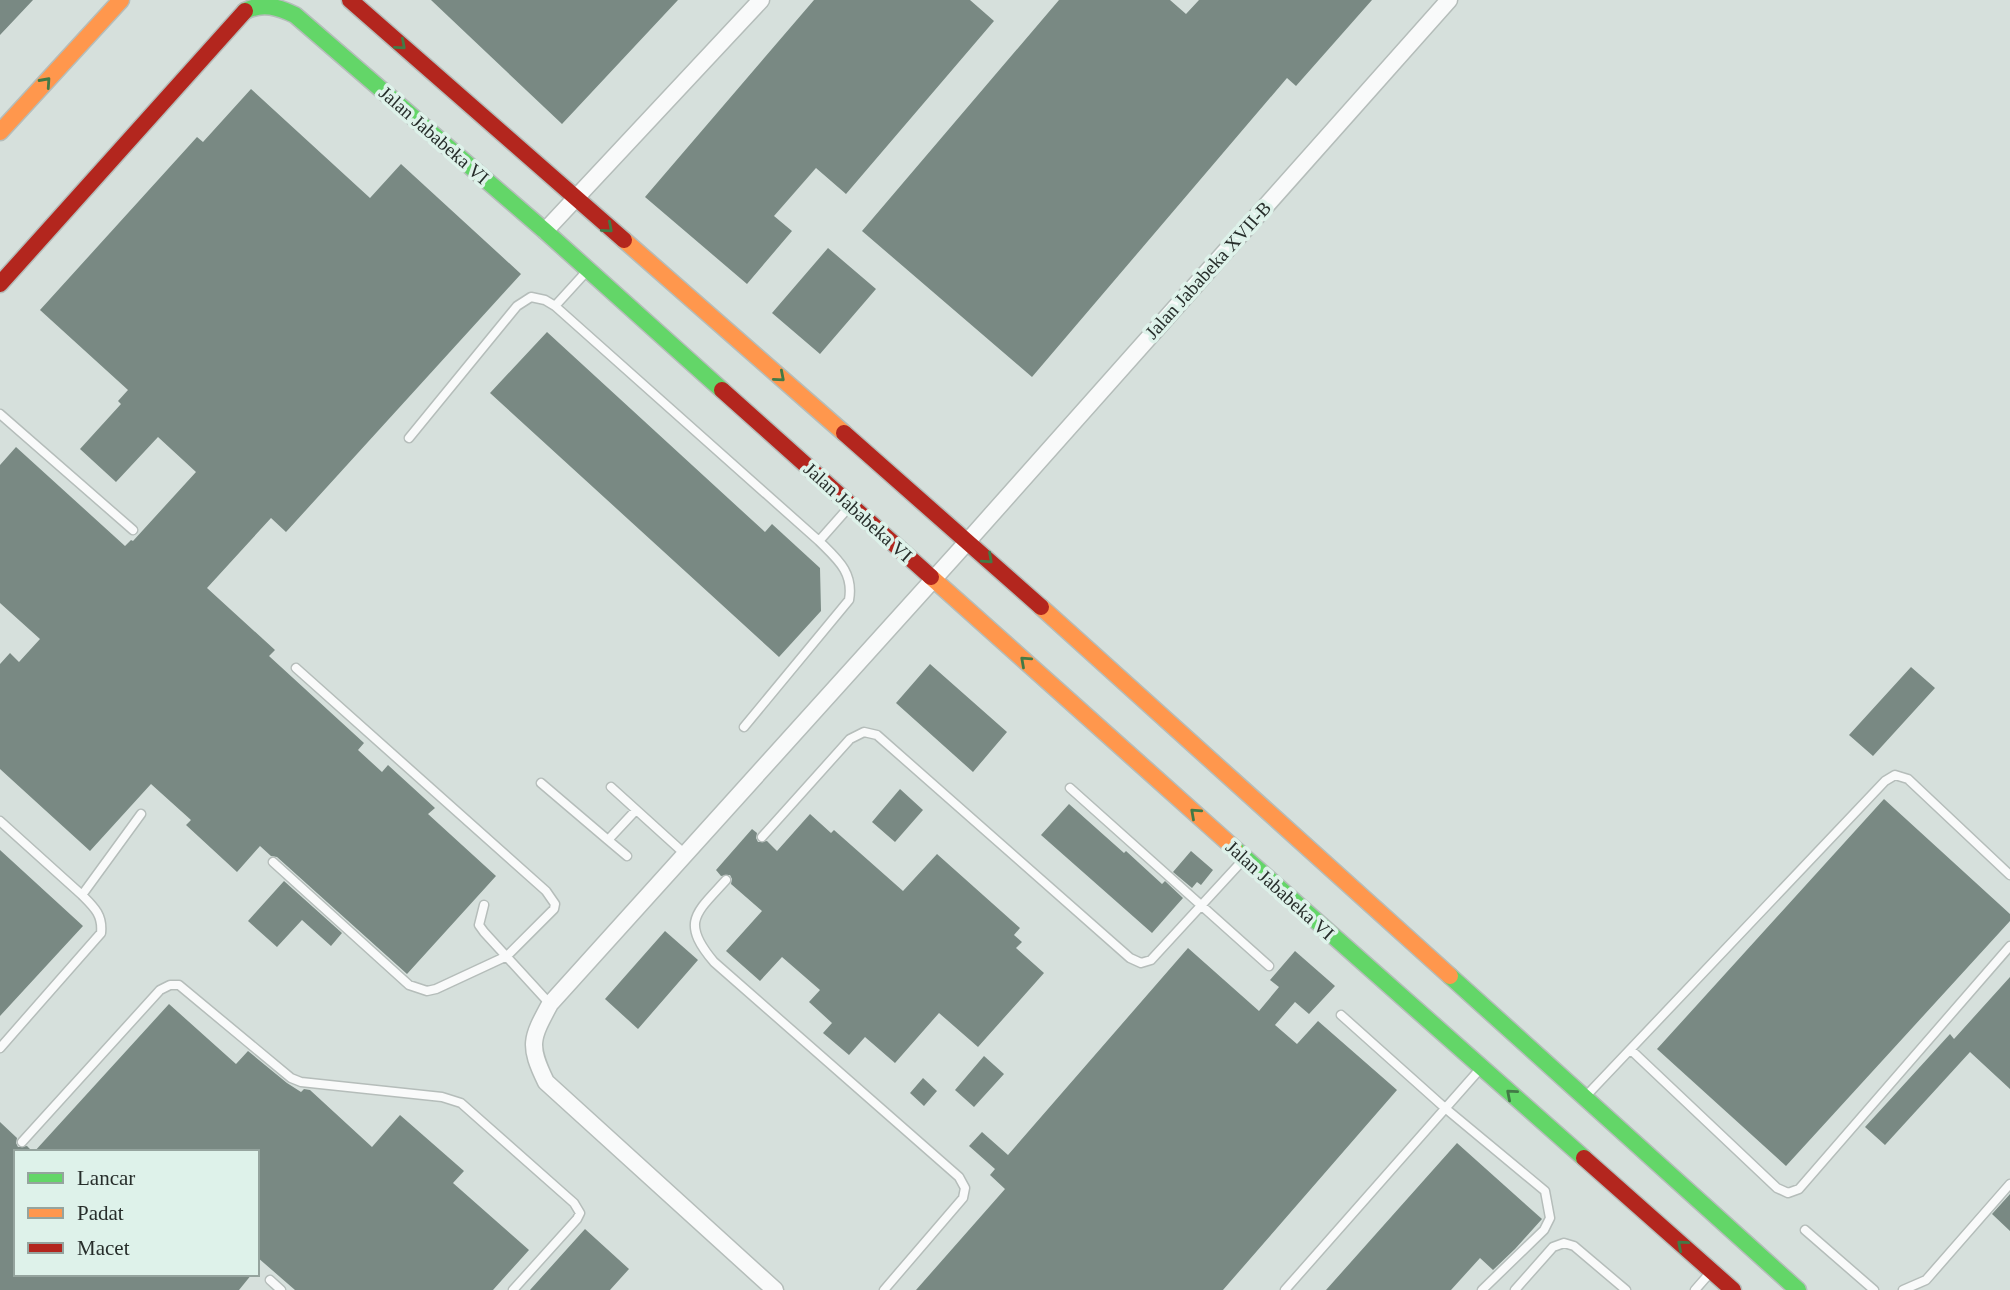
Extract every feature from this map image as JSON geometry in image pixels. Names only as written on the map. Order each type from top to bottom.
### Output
[{"type":"street","points":[[0,132],[121,0]]},
{"type":"street","points":[[350,0],[968,541],[1798,1290]]},
{"type":"street","points":[[545,231],[761,0]]},
{"type":"street","name":"Jalan Jababeka XVII-B","points":[[775,1290],[546,1082],[535,1061],[532,1045],[536,1030],[550,1004],[968,541],[1449,0]]},
{"type":"street","name":"Jalan Jababeka VI","points":[[0,284],[252,3],[274,5],[295,15],[545,231],[1245,858],[1733,1290]]},
{"type":"lane","points":[[555,306],[587,271]]},
{"type":"lane","points":[[409,438],[517,306],[531,298],[545,300],[555,306],[819,541],[842,564],[849,578],[849,600],[744,727]]},
{"type":"lane","points":[[0,414],[133,530]]},
{"type":"lane","points":[[819,541],[851,505]]},
{"type":"lane","points":[[273,862],[410,985],[427,991],[445,986],[507,956],[554,909],[554,899],[296,668]]},
{"type":"lane","points":[[762,837],[850,739],[864,732],[877,735],[1130,958],[1141,963],[1151,960],[1245,858]]},
{"type":"lane","points":[[1584,1098],[1885,781],[1895,775],[1908,779],[2010,874]]},
{"type":"lane","points":[[541,783],[627,856]]},
{"type":"lane","points":[[611,787],[685,854]]},
{"type":"lane","points":[[1070,788],[1269,966]]},
{"type":"lane","points":[[608,840],[636,810]]},
{"type":"lane","points":[[82,895],[141,814]]},
{"type":"lane","points":[[0,821],[82,895],[99,912],[102,923],[101,933],[0,1048]]},
{"type":"lane","points":[[726,880],[697,912],[694,926],[703,949],[714,962],[959,1177],[965,1188],[963,1198],[884,1290]]},
{"type":"lane","points":[[484,905],[479,925],[550,1004]]},
{"type":"lane","points":[[1631,1050],[1777,1188],[1788,1193],[1799,1189],[2010,946]]},
{"type":"lane","points":[[22,1142],[160,990],[170,985],[178,985],[291,1078],[301,1082],[442,1097],[461,1104],[574,1203],[580,1213],[577,1219],[513,1290]]},
{"type":"lane","points":[[1341,1015],[1445,1108],[1545,1191],[1550,1218],[1544,1230],[1482,1290]]},
{"type":"lane","points":[[1285,1290],[1481,1068]]},
{"type":"lane","points":[[1903,1290],[1926,1280],[2010,1184]]},
{"type":"lane","points":[[1805,1230],[1874,1290]]},
{"type":"lane","points":[[1515,1290],[1553,1247],[1564,1243],[1574,1246],[1626,1290]]},
{"type":"lane","points":[[1695,1290],[1712,1271]]},
{"type":"lane","points":[[270,1280],[281,1290]]},
{"type":"lane","points":[[1924,1290],[1926,1280]]},
{"type":"building","points":[[0,0],[33,0],[0,35]]},
{"type":"building","points":[[431,0],[678,0],[562,124]]},
{"type":"building","points":[[814,0],[970,0],[994,21],[846,194],[816,168],[774,216],[792,231],[747,284],[645,197]]},
{"type":"building","points":[[1059,0],[1170,0],[1186,14],[1199,0],[1372,0],[1296,86],[1287,78],[1032,377],[862,231]]},
{"type":"building","points":[[251,89],[370,198],[401,164],[521,274],[286,532],[271,518],[207,588],[275,650],[269,656],[364,743],[358,750],[382,772],[388,765],[435,808],[428,814],[496,876],[407,974],[277,857],[271,856],[260,846],[237,872],[186,825],[191,820],[151,784],[90,851],[0,769],[0,664],[10,653],[19,662],[40,639],[0,603],[0,465],[16,447],[125,546],[133,541],[196,472],[158,437],[116,482],[80,449],[121,404],[118,401],[128,390],[40,310],[197,137],[203,142]]},
{"type":"building","points":[[828,248],[876,289],[820,354],[772,313]]},
{"type":"building","points":[[547,332],[765,532],[772,524],[820,568],[821,611],[779,657],[490,393]]},
{"type":"building","points":[[930,664],[1007,732],[973,772],[896,703]]},
{"type":"building","points":[[1911,667],[1935,688],[1873,756],[1849,735]]},
{"type":"building","points":[[900,789],[923,810],[895,842],[872,822]]},
{"type":"building","points":[[1884,799],[2010,914],[2010,921],[1786,1166],[1657,1049]]},
{"type":"building","points":[[1069,804],[1124,853],[1126,851],[1162,884],[1165,881],[1183,898],[1152,933],[1041,835]]},
{"type":"building","points":[[810,814],[831,833],[834,830],[903,891],[937,854],[1020,928],[1014,935],[1022,942],[1016,948],[1044,973],[978,1047],[939,1013],[895,1063],[865,1037],[849,1055],[823,1033],[832,1023],[809,1002],[820,990],[782,957],[760,981],[726,951],[762,911],[731,884],[730,875],[721,876],[716,870],[752,829],[757,833],[758,842],[767,841],[777,851]]},
{"type":"building","points":[[0,850],[83,926],[0,1016]]},
{"type":"building","points":[[1191,851],[1213,870],[1201,885],[1197,882],[1192,888],[1173,872]]},
{"type":"building","points":[[284,881],[342,933],[331,946],[302,920],[277,947],[248,921]]},
{"type":"building","points":[[665,931],[698,960],[638,1029],[605,999]]},
{"type":"building","points":[[1188,948],[1259,1011],[1279,987],[1270,980],[1295,951],[1335,986],[1309,1014],[1295,1002],[1275,1025],[1297,1044],[1318,1021],[1397,1090],[1223,1290],[916,1290],[1005,1189],[990,1175],[995,1169],[969,1146],[982,1132],[1008,1155]]},
{"type":"building","points":[[2010,977],[2010,1089],[1970,1052],[1885,1145],[1865,1127],[1950,1034],[1954,1039]]},
{"type":"building","points":[[169,1004],[236,1064],[248,1051],[301,1092],[304,1089],[310,1090],[372,1147],[400,1115],[464,1171],[453,1183],[529,1250],[493,1290],[295,1290],[259,1259],[259,1150],[36,1150]]},
{"type":"building","points":[[984,1056],[1004,1074],[974,1107],[955,1090]]},
{"type":"building","points":[[923,1078],[937,1091],[924,1106],[910,1093]]},
{"type":"building","points":[[0,1122],[17,1138],[18,1147],[27,1146],[31,1150],[14,1150],[14,1276],[250,1276],[239,1290],[0,1290]]},
{"type":"building","points":[[1457,1143],[1542,1219],[1493,1270],[1480,1258],[1451,1290],[1326,1290]]},
{"type":"building","points":[[2010,1194],[2010,1231],[1992,1214]]},
{"type":"building","points":[[585,1229],[629,1269],[610,1290],[530,1290]]},
{"type":"traffic: fast","points":[[245,11],[270,7],[295,15],[545,231],[722,390]]},
{"type":"traffic: fast","points":[[1234,848],[1584,1158]]},
{"type":"traffic: fast","points":[[1450,976],[1798,1290]]},
{"type":"traffic: slow","points":[[0,132],[121,0]]},
{"type":"traffic: slow","points":[[624,240],[844,433]]},
{"type":"traffic: slow","points":[[931,577],[1234,848]]},
{"type":"traffic: slow","points":[[1041,607],[1450,976]]},
{"type":"traffic: jam","points":[[350,0],[624,240]]},
{"type":"traffic: jam","points":[[0,284],[245,11]]},
{"type":"traffic: jam","points":[[722,390],[931,577]]},
{"type":"traffic: jam","points":[[844,433],[1041,607]]},
{"type":"traffic: jam","points":[[1584,1158],[1733,1290]]}]
